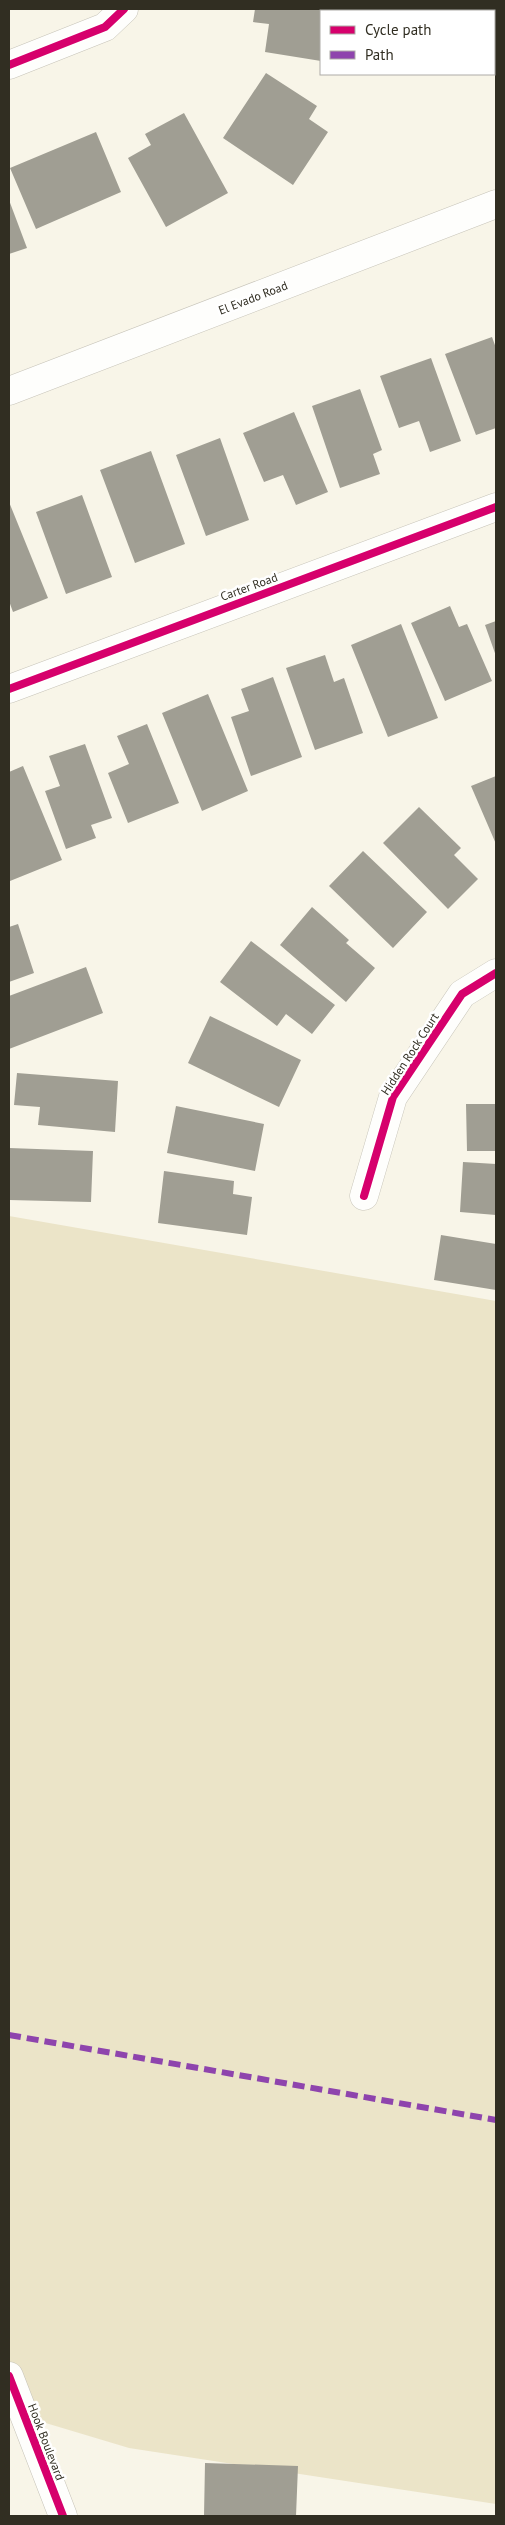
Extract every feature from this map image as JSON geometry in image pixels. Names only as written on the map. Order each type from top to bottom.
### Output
[{"type":"street","points":[[9,65],[105,27],[124,9]]},
{"type":"street","name":"El Evado Road","points":[[9,391],[496,204]]},
{"type":"street","name":"Carter Road","points":[[9,689],[496,507]]},
{"type":"street","name":"Hidden Rock Court","points":[[364,1196],[393,1097],[462,994],[496,973]]},
{"type":"street","name":"Hook Boulevard","points":[[9,2376],[63,2516]]},
{"type":"shaded area","points":[[9,1216],[496,1301],[496,2504],[129,2448],[9,2412]]},
{"type":"building","points":[[255,9],[351,9],[320,10],[320,61],[265,52],[269,24],[253,22]]},
{"type":"building","points":[[266,73],[317,106],[309,119],[328,132],[293,185],[223,138]]},
{"type":"building","points":[[184,113],[228,193],[166,227],[128,158],[151,145],[145,134]]},
{"type":"building","points":[[96,132],[121,192],[36,229],[10,168]]},
{"type":"building","points":[[9,200],[27,248],[9,254]]},
{"type":"building","points":[[492,337],[496,348],[496,428],[476,435],[445,354]]},
{"type":"building","points":[[431,358],[461,441],[430,452],[419,421],[399,428],[380,376]]},
{"type":"building","points":[[360,389],[382,450],[373,454],[380,474],[340,488],[312,406]]},
{"type":"building","points":[[294,412],[328,492],[296,505],[283,475],[264,482],[243,433]]},
{"type":"building","points":[[220,438],[249,520],[206,536],[176,455]]},
{"type":"building","points":[[151,451],[185,544],[135,563],[100,470]]},
{"type":"building","points":[[82,495],[112,577],[66,594],[36,512]]},
{"type":"building","points":[[9,502],[48,598],[13,612],[9,601]]},
{"type":"building","points":[[450,606],[459,627],[467,624],[492,681],[445,701],[411,623]]},
{"type":"building","points":[[496,621],[496,656],[485,625]]},
{"type":"building","points":[[401,624],[438,718],[388,737],[351,645]]},
{"type":"building","points":[[325,655],[334,682],[344,678],[363,733],[315,750],[286,668]]},
{"type":"building","points":[[273,677],[302,757],[251,776],[231,717],[249,711],[241,689]]},
{"type":"building","points":[[208,694],[248,791],[202,811],[162,713]]},
{"type":"building","points":[[147,724],[179,803],[128,823],[108,773],[129,764],[117,736]]},
{"type":"building","points":[[85,744],[112,818],[91,825],[96,838],[66,849],[45,791],[60,786],[49,756]]},
{"type":"building","points":[[23,766],[62,860],[10,881],[9,772]]},
{"type":"building","points":[[496,776],[496,844],[471,786]]},
{"type":"building","points":[[419,807],[461,848],[454,855],[478,879],[448,909],[383,843]]},
{"type":"building","points":[[363,851],[427,912],[393,948],[329,886]]},
{"type":"building","points":[[312,907],[349,940],[346,943],[375,968],[346,1002],[280,945]]},
{"type":"building","points":[[18,924],[34,973],[9,982],[9,927]]},
{"type":"building","points":[[251,941],[335,1005],[312,1034],[286,1014],[277,1026],[220,982]]},
{"type":"building","points":[[86,967],[103,1013],[9,1049],[9,996]]},
{"type":"building","points":[[210,1016],[301,1060],[279,1107],[188,1063]]},
{"type":"building","points":[[17,1073],[118,1081],[115,1132],[38,1125],[40,1107],[14,1105]]},
{"type":"building","points":[[466,1104],[496,1104],[496,1151],[467,1151]]},
{"type":"building","points":[[176,1106],[264,1124],[255,1171],[167,1153]]},
{"type":"building","points":[[9,1148],[93,1151],[91,1202],[9,1200]]},
{"type":"building","points":[[463,1162],[496,1164],[496,1215],[460,1212]]},
{"type":"building","points":[[164,1171],[234,1181],[233,1194],[252,1197],[247,1235],[158,1223]]},
{"type":"building","points":[[441,1235],[496,1244],[496,1290],[434,1280]]},
{"type":"building","points":[[205,2463],[298,2466],[296,2516],[204,2516]]},
{"type":"marked path","points":[[9,2035],[496,2120]]},
{"type":"cycle path","points":[[9,65],[105,27],[124,9]]},
{"type":"cycle path","points":[[9,689],[496,507]]},
{"type":"cycle path","points":[[364,1196],[393,1097],[462,994],[496,973]]},
{"type":"cycle path","points":[[9,2376],[63,2516]]}]
